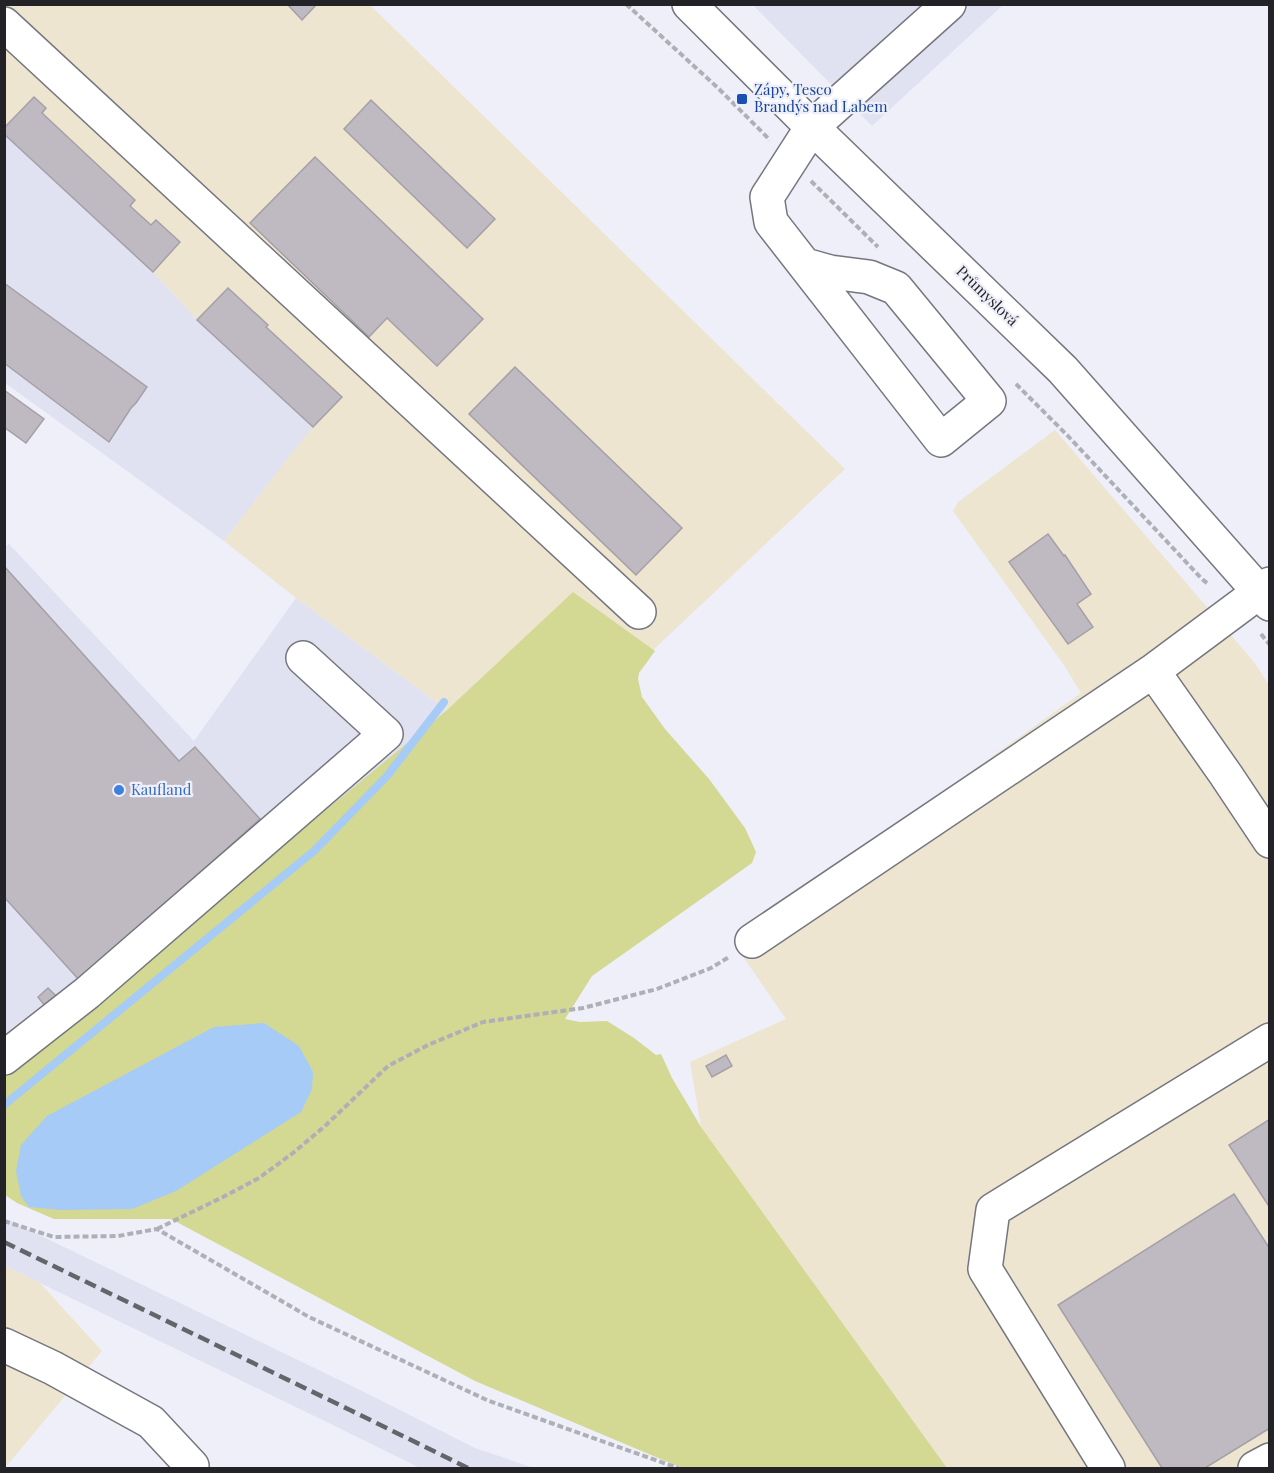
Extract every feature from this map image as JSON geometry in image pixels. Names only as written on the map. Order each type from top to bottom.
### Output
[{"type":"main road","name":"Průmyslová","points":[[689,4],[812,127],[1063,370],[1266,593]]},
{"type":"main road","points":[[805,264],[830,272],[869,277],[896,288],[989,401],[941,440],[771,222],[767,197],[812,127],[949,4]]},
{"type":"main road","points":[[4,24],[639,612]]},
{"type":"main road","points":[[752,941],[1153,672],[1266,593]]},
{"type":"main road","points":[[4,1058],[87,993],[386,734],[303,658]]},
{"type":"main road","points":[[1153,672],[1226,775],[1269,841]]},
{"type":"main road","points":[[1108,1468],[985,1269],[993,1210],[1269,1040]]},
{"type":"main road","points":[[4,1345],[53,1368],[151,1422],[199,1468]]},
{"type":"main road","points":[[1255,1468],[1269,1460]]},
{"type":"path","points":[[4,1221],[54,1237],[118,1236],[157,1229],[259,1178],[325,1126],[388,1066],[428,1045],[483,1022],[583,1008],[657,989],[711,968],[752,941]]},
{"type":"path","points":[[157,1229],[309,1317],[489,1401],[678,1468]]},
{"type":"shaded area","points":[[4,5],[370,5],[845,469],[651,652],[573,592],[447,710],[296,598],[224,541],[312,427],[197,320],[153,272],[5,134]]},
{"type":"shaded area","points":[[753,5],[1003,5],[872,126]]},
{"type":"shaded area","points":[[4,134],[153,272],[197,320],[313,427],[224,541],[5,383]]},
{"type":"shaded area","points":[[1055,430],[1254,662],[1269,685],[1269,1468],[947,1468],[701,1127],[690,1062],[786,1019],[733,942],[1081,693],[1064,665],[953,511],[958,502]]},
{"type":"shaded area","points":[[9,544],[194,741],[296,598],[447,710],[5,1076],[4,547]]},
{"type":"shaded area","points":[[4,1218],[475,1448],[534,1468],[420,1468],[5,1266]]},
{"type":"shaded area","points":[[5,1266],[40,1283],[102,1351],[5,1468]]},
{"type":"green space","points":[[573,592],[655,651],[639,673],[642,697],[665,729],[709,779],[745,828],[756,852],[752,863],[592,976],[565,1019],[580,1022],[607,1021],[656,1055],[661,1054],[672,1078],[701,1127],[947,1468],[682,1468],[475,1381],[171,1219],[54,1219],[17,1203],[5,1195],[4,1076],[447,710]]},
{"type":"water","points":[[264,1023],[299,1046],[313,1072],[312,1089],[301,1112],[176,1191],[132,1209],[61,1210],[29,1207],[21,1196],[16,1171],[21,1145],[47,1116],[214,1027]]},
{"type":"building","points":[[287,4],[317,4],[302,20]]},
{"type":"building","points":[[34,97],[46,108],[42,113],[135,200],[130,206],[151,225],[156,220],[180,242],[153,272],[4,134],[4,128]]},
{"type":"building","points":[[371,100],[495,219],[467,248],[344,129]]},
{"type":"building","points":[[315,157],[483,319],[437,366],[387,318],[369,337],[250,223]]},
{"type":"building","points":[[4,283],[147,387],[109,442],[4,363]]},
{"type":"building","points":[[228,288],[268,325],[266,327],[342,397],[313,427],[197,320]]},
{"type":"building","points":[[515,367],[682,528],[636,575],[469,414]]},
{"type":"building","points":[[4,390],[44,419],[26,443],[4,427]]},
{"type":"building","points":[[1048,534],[1091,594],[1077,604],[1093,627],[1068,644],[1009,562]]},
{"type":"building","name":"Kaufland","points":[[4,566],[179,761],[195,747],[260,819],[80,981],[4,897]]},
{"type":"building","points":[[48,988],[56,996],[45,1006],[38,997]]},
{"type":"building","points":[[726,1055],[732,1066],[712,1077],[706,1066]]},
{"type":"building","points":[[1270,1119],[1270,1208],[1229,1145]]},
{"type":"building","points":[[1234,1194],[1270,1249],[1270,1428],[1205,1468],[1162,1468],[1058,1305]]},
{"type":"waterway","points":[[4,1105],[314,851],[387,776],[444,702]]},
{"type":"railway","points":[[4,1242],[468,1468]]},
{"type":"place","name":"Zápy, Tesco Brandýs nad Labem","points":[[742,99]]},
{"type":"place","name":"Kaufland","points":[[119,790]]}]
